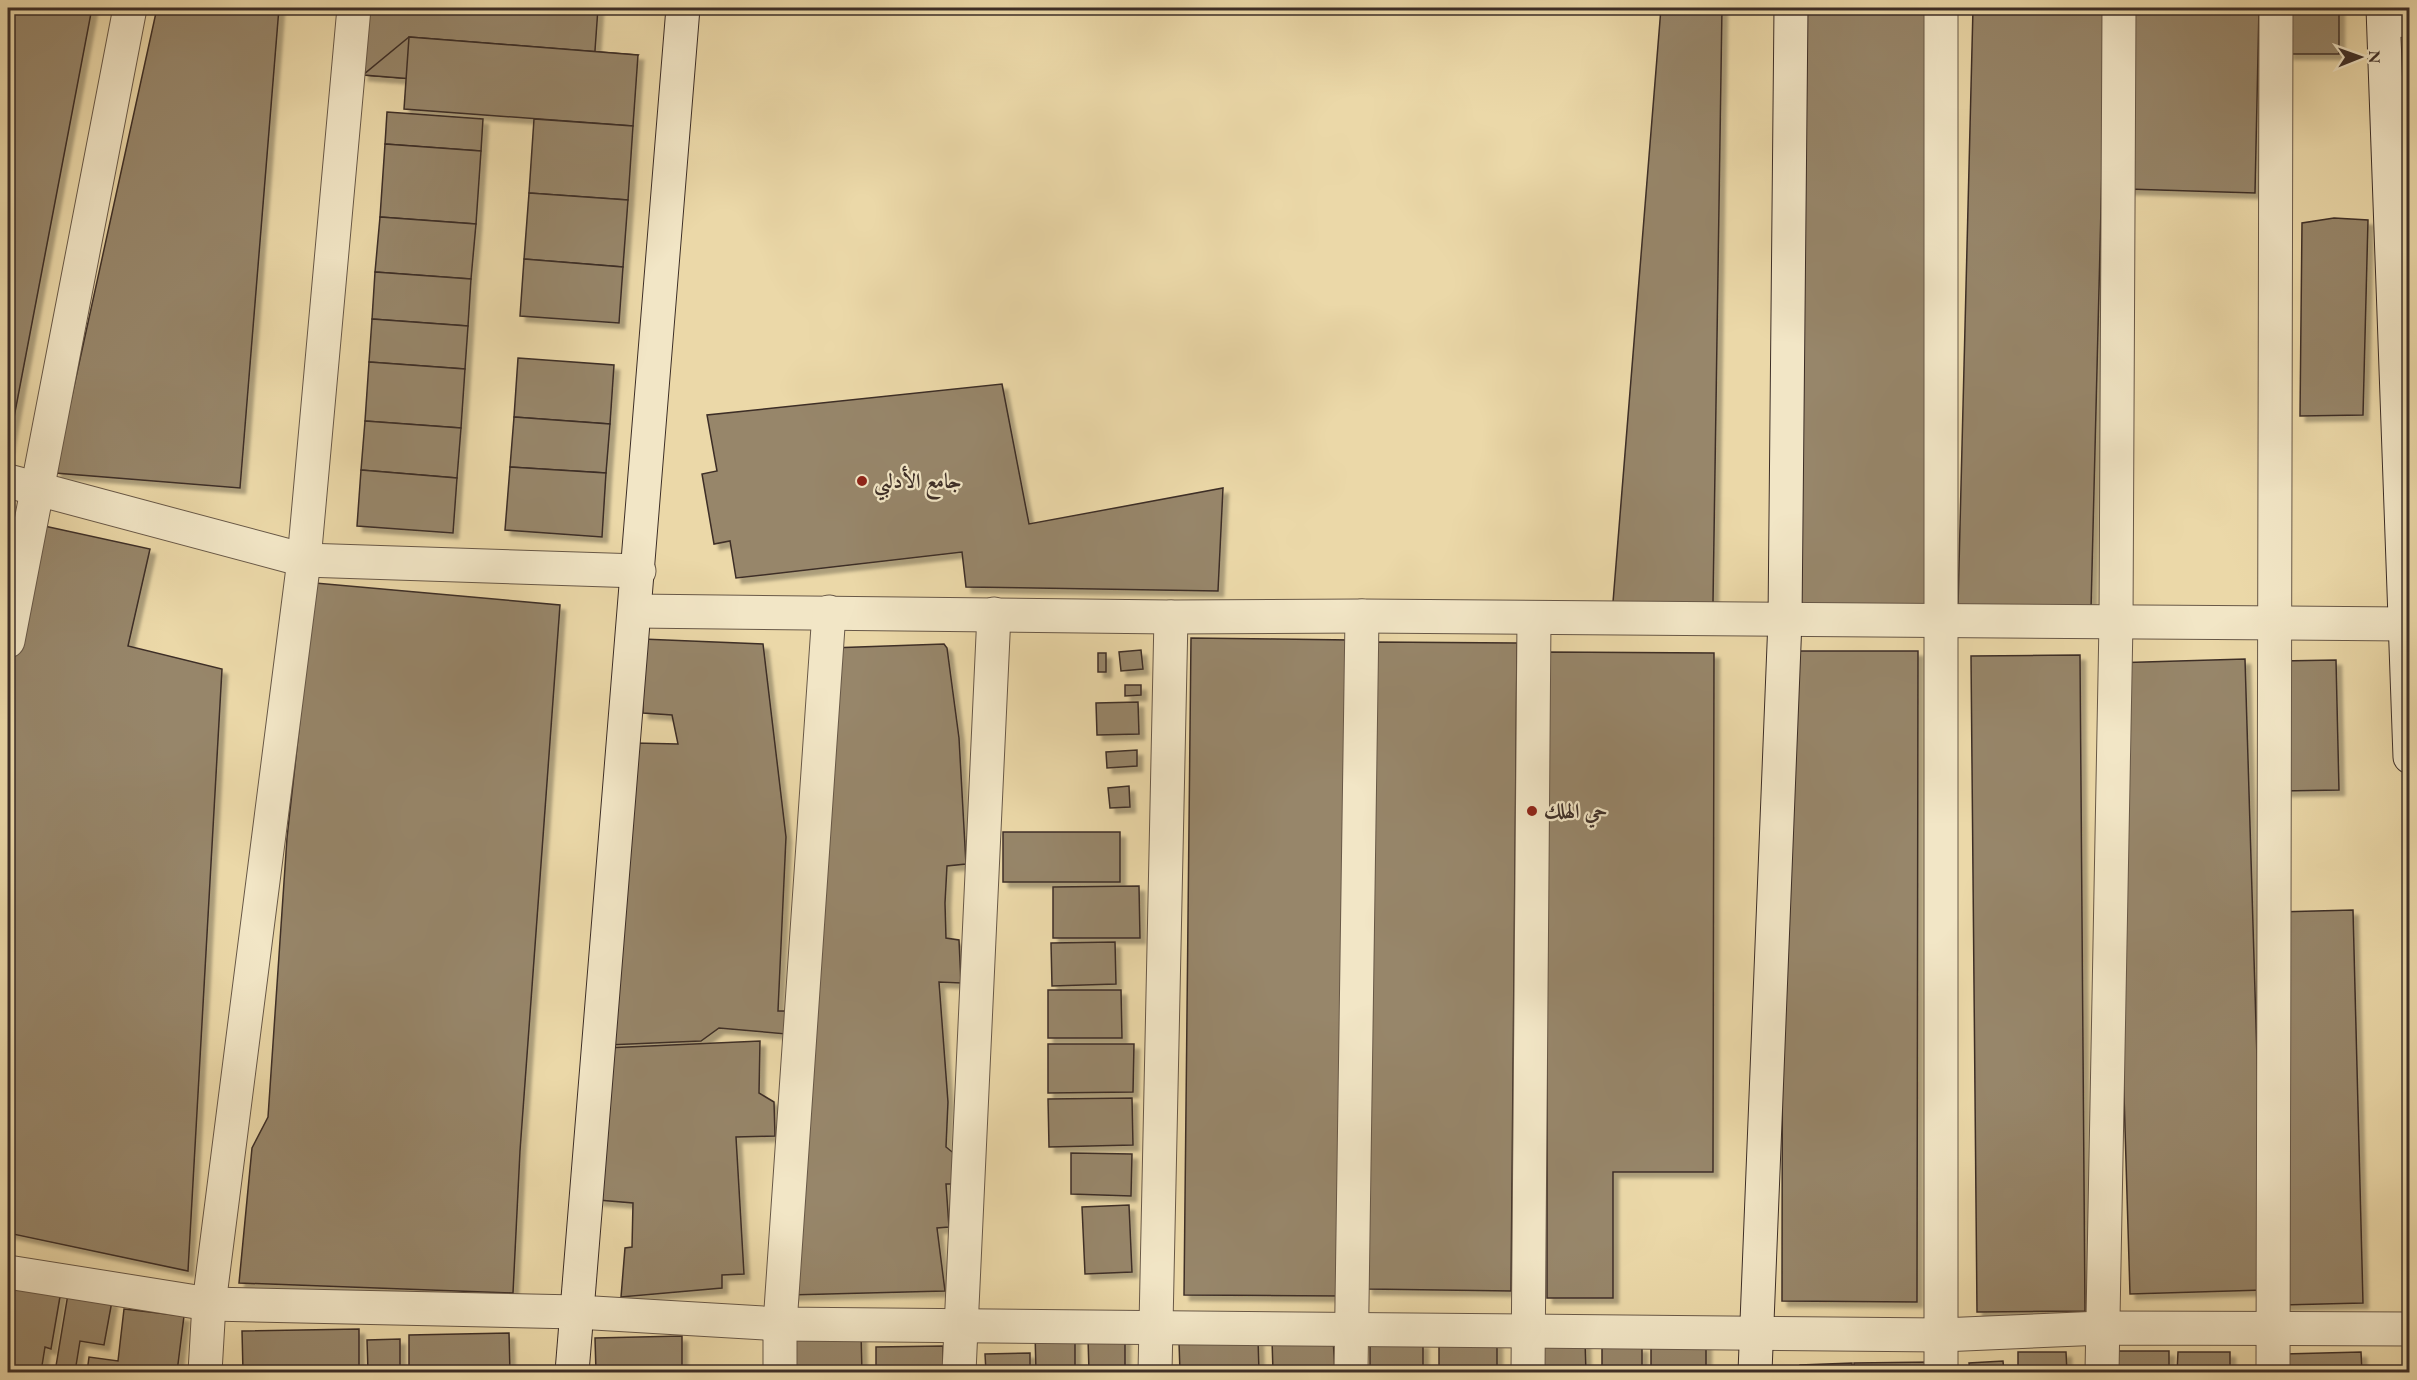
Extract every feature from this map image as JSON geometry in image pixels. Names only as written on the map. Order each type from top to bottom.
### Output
[{"type":"street","points":[[8,641],[22,484],[130,8]]},
{"type":"street","points":[[205,1372],[209,1304],[304,560],[354,8]]},
{"type":"street","points":[[572,1372],[639,571],[683,8]]},
{"type":"street","points":[[1755,1372],[1785,620],[1791,8]]},
{"type":"street","points":[[1941,8],[1941,1372]]},
{"type":"street","points":[[2102,1372],[2116,622],[2119,8]]},
{"type":"street","points":[[2273,1372],[2276,8]]},
{"type":"street","points":[[2392,16],[2401,244],[2405,624],[2409,757]]},
{"type":"street","points":[[22,484],[304,560],[639,571]]},
{"type":"street","points":[[635,611],[1171,617],[1362,616],[2405,624]]},
{"type":"street","points":[[780,1372],[780,1324],[828,612]]},
{"type":"street","points":[[959,1372],[959,1325],[994,614]]},
{"type":"street","points":[[1351,1372],[1362,616]]},
{"type":"street","points":[[1155,1372],[1171,617]]},
{"type":"street","points":[[1528,1372],[1534,618]]},
{"type":"street","points":[[8,1272],[209,1304],[577,1312],[780,1324],[1527,1329],[1941,1335],[2102,1328],[2409,1329]]},
{"type":"building","points":[[8,8],[92,8],[8,449]]},
{"type":"building","points":[[157,8],[279,8],[240,488],[55,473]]},
{"type":"building","points":[[368,8],[598,8],[592,93],[363,75]]},
{"type":"building","points":[[1661,8],[1722,8],[1713,603],[1613,602]]},
{"type":"building","points":[[1797,8],[1948,8],[1935,608],[1785,605]]},
{"type":"building","points":[[1973,8],[2106,8],[2091,610],[1958,606]]},
{"type":"building","points":[[2131,8],[2259,8],[2255,193],[2127,189]]},
{"type":"building","points":[[2288,8],[2339,8],[2339,54],[2288,54]]},
{"type":"building","points":[[409,37],[638,55],[592,93],[363,75]]},
{"type":"building","points":[[409,37],[638,55],[633,126],[404,109]]},
{"type":"building","points":[[387,112],[483,119],[481,151],[385,144]]},
{"type":"building","points":[[534,119],[633,126],[628,200],[529,193]]},
{"type":"building","points":[[385,144],[481,151],[476,224],[380,217]]},
{"type":"building","points":[[529,193],[628,200],[623,267],[524,259]]},
{"type":"building","points":[[380,217],[476,224],[471,279],[375,272]]},
{"type":"building","points":[[2334,218],[2368,220],[2363,415],[2300,416],[2302,223]]},
{"type":"building","points":[[524,259],[623,267],[619,323],[520,316]]},
{"type":"building","points":[[375,272],[471,279],[468,326],[372,319]]},
{"type":"building","points":[[372,319],[468,326],[465,369],[369,362]]},
{"type":"building","points":[[518,358],[614,365],[610,424],[514,417]]},
{"type":"building","points":[[369,362],[465,369],[461,428],[365,421]]},
{"type":"building","name":"جامع الأدلبي","points":[[1002,384],[1029,524],[1223,488],[1218,591],[966,587],[962,552],[736,578],[730,541],[714,544],[702,474],[717,471],[707,415]]},
{"type":"building","points":[[514,417],[610,424],[606,473],[510,467]]},
{"type":"building","points":[[365,421],[461,428],[457,478],[361,470]]},
{"type":"building","points":[[510,467],[606,473],[602,537],[505,530]]},
{"type":"building","points":[[361,470],[457,478],[453,533],[357,526]]},
{"type":"building","points":[[26,522],[150,549],[128,646],[222,669],[188,1271],[8,1233],[8,624]]},
{"type":"building","points":[[315,583],[560,605],[520,1151],[513,1293],[239,1283],[252,1148],[268,1117],[287,838]]},
{"type":"building","points":[[1191,638],[1351,640],[1344,1296],[1184,1295]]},
{"type":"building","points":[[642,639],[763,644],[786,837],[778,1011],[785,1011],[786,1034],[719,1028],[701,1041],[607,1045],[635,743],[678,744],[672,715],[643,713]]},
{"type":"building","points":[[1374,642],[1517,643],[1511,1291],[1367,1289]]},
{"type":"building","points":[[944,644],[947,648],[959,738],[966,864],[947,866],[945,903],[946,938],[959,940],[961,983],[939,982],[948,1102],[946,1147],[956,1155],[957,1184],[946,1184],[949,1227],[937,1228],[945,1291],[789,1295],[830,648]]},
{"type":"building","points":[[1141,650],[1143,669],[1121,671],[1119,652]]},
{"type":"building","points":[[1783,651],[1918,651],[1917,1302],[1782,1301]]},
{"type":"building","points":[[1547,652],[1714,653],[1713,1172],[1613,1172],[1613,1298],[1547,1298]]},
{"type":"building","points":[[1098,653],[1106,653],[1106,672],[1098,672]]},
{"type":"building","points":[[2080,655],[2085,1311],[1977,1312],[1971,656]]},
{"type":"building","points":[[2245,659],[2264,1290],[2130,1294],[2111,663]]},
{"type":"building","points":[[2336,660],[2339,790],[2282,791],[2280,661]]},
{"type":"building","points":[[1125,685],[1141,685],[1141,695],[1125,696]]},
{"type":"building","points":[[1138,702],[1139,734],[1097,735],[1096,703]]},
{"type":"building","points":[[1137,750],[1137,766],[1107,768],[1106,752]]},
{"type":"building","points":[[1129,786],[1130,807],[1110,808],[1108,788]]},
{"type":"building","points":[[1003,832],[1120,832],[1120,882],[1003,882]]},
{"type":"building","points":[[1139,886],[1140,938],[1053,938],[1053,887]]},
{"type":"building","points":[[2353,910],[2363,1303],[2282,1305],[2277,912]]},
{"type":"building","points":[[1115,942],[1116,984],[1052,986],[1051,943]]},
{"type":"building","points":[[1048,990],[1121,990],[1122,1038],[1048,1038]]},
{"type":"building","points":[[760,1041],[759,1093],[774,1102],[775,1136],[736,1137],[744,1274],[722,1275],[722,1288],[621,1297],[625,1248],[632,1247],[633,1203],[598,1200],[605,1048]]},
{"type":"building","points":[[1048,1044],[1134,1044],[1133,1092],[1048,1093]]},
{"type":"building","points":[[1132,1098],[1133,1145],[1049,1147],[1048,1099]]},
{"type":"building","points":[[1071,1153],[1132,1154],[1131,1196],[1071,1194]]},
{"type":"building","points":[[1129,1205],[1132,1272],[1085,1274],[1082,1207]]},
{"type":"building","points":[[8,1282],[61,1291],[51,1349],[45,1347],[41,1372],[8,1372]]},
{"type":"building","points":[[68,1294],[112,1301],[104,1345],[80,1341],[75,1372],[55,1372]]},
{"type":"building","points":[[124,1309],[184,1316],[177,1372],[87,1372],[89,1357],[118,1361]]},
{"type":"building","points":[[359,1329],[359,1372],[243,1372],[242,1331]]},
{"type":"building","points":[[1075,1332],[1075,1372],[1036,1372],[1035,1333]]},
{"type":"building","points":[[509,1333],[510,1372],[409,1372],[409,1335]]},
{"type":"building","points":[[861,1333],[862,1372],[792,1372],[792,1334]]},
{"type":"building","points":[[682,1336],[682,1372],[596,1372],[595,1338]]},
{"type":"building","points":[[1125,1337],[1125,1372],[1089,1372],[1088,1338]]},
{"type":"building","points":[[1333,1337],[1335,1372],[1273,1372],[1272,1339]]},
{"type":"building","points":[[400,1339],[400,1372],[368,1372],[367,1340]]},
{"type":"building","points":[[1258,1339],[1259,1372],[1180,1372],[1179,1342]]},
{"type":"building","points":[[1651,1340],[1706,1340],[1706,1372],[1651,1372]]},
{"type":"building","points":[[1439,1341],[1497,1341],[1497,1372],[1439,1372]]},
{"type":"building","points":[[1532,1341],[1585,1341],[1586,1372],[1532,1372]]},
{"type":"building","points":[[1370,1342],[1423,1343],[1423,1372],[1370,1372]]},
{"type":"building","points":[[943,1346],[943,1372],[876,1372],[876,1347]]},
{"type":"building","points":[[1602,1347],[1642,1347],[1642,1372],[1602,1372]]},
{"type":"building","points":[[2111,1351],[2169,1351],[2169,1372],[2111,1372]]},
{"type":"building","points":[[2018,1352],[2066,1352],[2067,1372],[2018,1372]]},
{"type":"building","points":[[2178,1352],[2230,1352],[2230,1372],[2177,1372]]},
{"type":"building","points":[[2361,1352],[2362,1372],[2284,1372],[2284,1354]]},
{"type":"building","points":[[1030,1353],[1030,1372],[986,1372],[985,1354]]},
{"type":"building","points":[[2003,1361],[2004,1372],[1970,1372],[1969,1363]]},
{"type":"building","points":[[1933,1362],[1933,1372],[1854,1372],[1854,1363]]},
{"type":"building","points":[[1852,1363],[1852,1372],[1800,1372],[1800,1365]]},
{"type":"place","name":"جامع الأدلبي","points":[[862,481]]},
{"type":"place","name":"حي الهلك","points":[[1532,811]]}]
